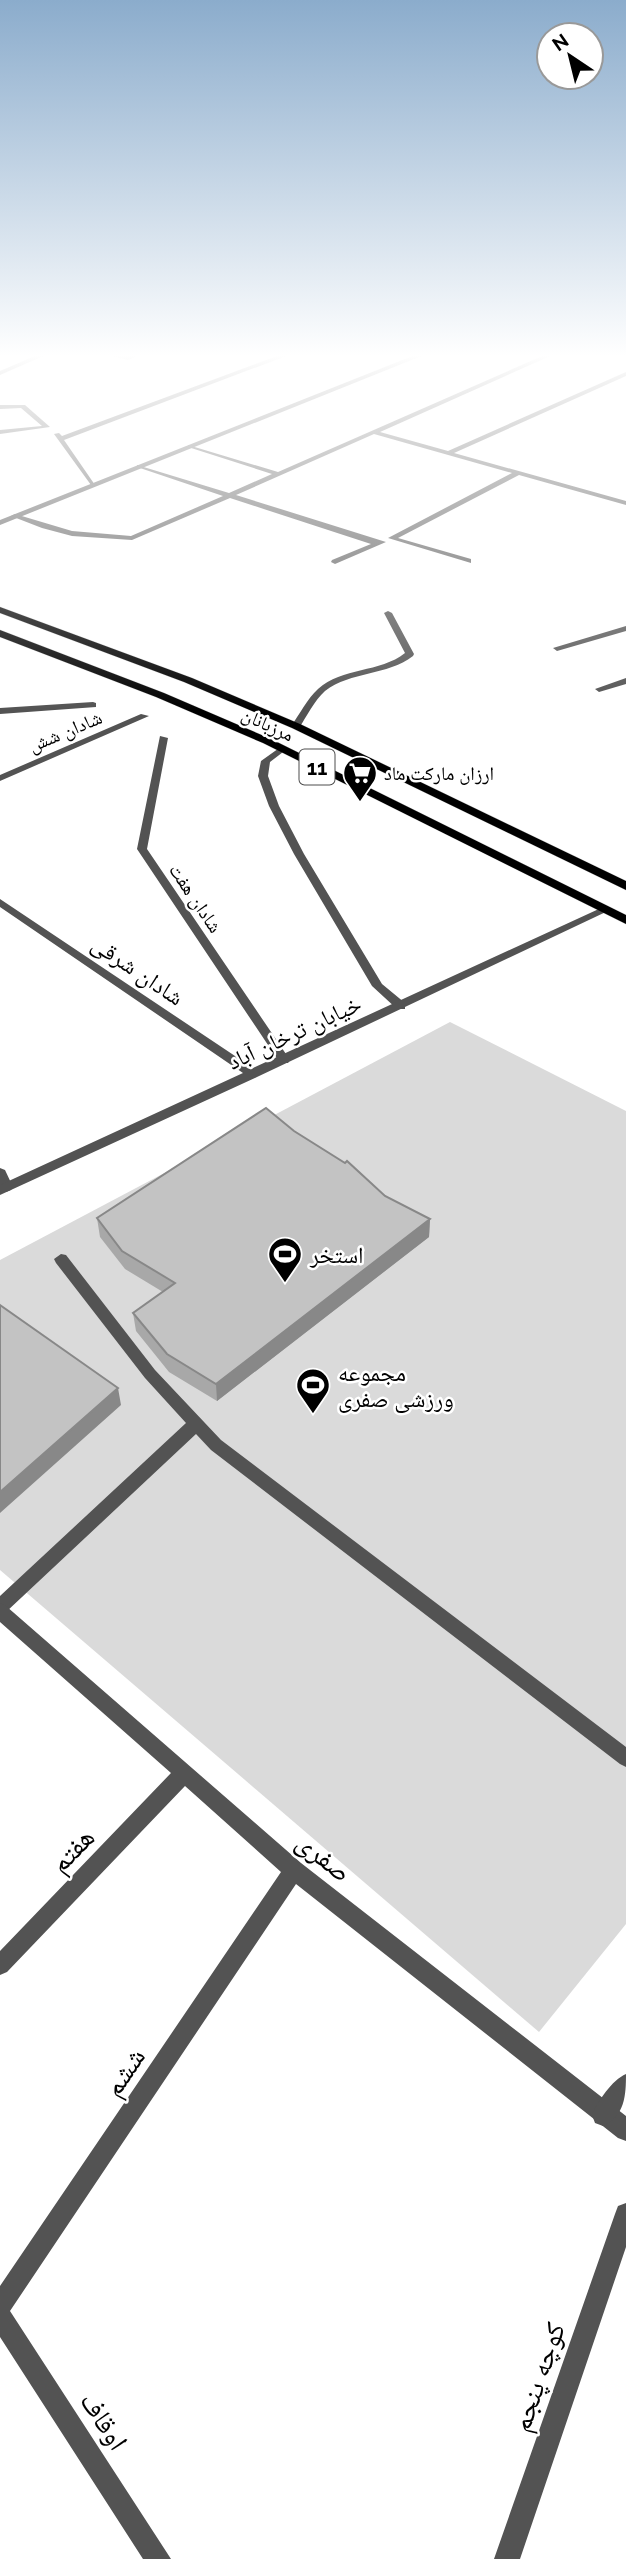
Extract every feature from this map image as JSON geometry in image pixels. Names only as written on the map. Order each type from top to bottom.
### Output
[{"type":"main road","name":"مرزبانان","points":[[0,610],[188,680],[296,726],[626,886]]},
{"type":"main road","name":"مرزبانان","points":[[0,633],[160,695],[282,749],[626,920]]},
{"type":"main road","points":[[605,910],[626,896]]},
{"type":"street","points":[[85,472],[93,484]]},
{"type":"street","points":[[0,523],[123,472]]},
{"type":"street","points":[[157,472],[226,497],[379,544]]},
{"type":"street","points":[[273,472],[278,474]]},
{"type":"street","points":[[15,516],[67,535],[100,539],[132,538],[282,472]]},
{"type":"street","points":[[335,562],[392,538],[518,473],[626,503]]},
{"type":"street","points":[[392,538],[468,561]]},
{"type":"street","points":[[296,726],[321,691],[334,682],[400,664],[410,654],[388,613]]},
{"type":"street","points":[[557,648],[626,628]]},
{"type":"street","points":[[599,689],[626,681]]},
{"type":"street","points":[[0,711],[93,705]]},
{"type":"street","name":"شادان شش","points":[[0,778],[144,716]]},
{"type":"street","name":"شادان هفت","points":[[163,738],[142,849],[284,1060]]},
{"type":"street","points":[[282,749],[266,761],[263,776],[274,806],[299,854],[378,986],[401,1006]]},
{"type":"street","name":"شادان شرقی","points":[[0,902],[253,1074]]},
{"type":"street","name":"خیابان ترخان آباد","points":[[3,1189],[605,910]]},
{"type":"street","points":[[0,1173],[3,1189]]},
{"type":"street","points":[[61,1259],[150,1374],[227,1454],[626,1758]]},
{"type":"street","points":[[0,1609],[196,1424]]},
{"type":"street","name":"صفری","points":[[0,1609],[294,1870],[603,2115],[626,2130]]},
{"type":"street","name":"هفتم","points":[[0,1965],[184,1773]]},
{"type":"street","name":"ششم","points":[[0,2306],[294,1870]]},
{"type":"street","points":[[603,2115],[626,2085]]},
{"type":"street","name":"کوچه پنجم","points":[[507,2559],[626,2214]]},
{"type":"street","name":"اوقاف","points":[[0,2316],[158,2559]]},
{"type":"shaded area","name":"مجموعه ورزشی صفری","points":[[450,1022],[626,1111],[626,1924],[539,2032],[0,1570],[0,1260]]},
{"type":"building","points":[[266,1108],[294,1131],[345,1163],[347,1161],[385,1196],[430,1219],[216,1384],[167,1354],[133,1313],[175,1283],[122,1251],[97,1218]]},
{"type":"building","points":[[0,1305],[118,1388],[0,1492]]},
{"type":"place","name":"ارزان مارکت ماد","points":[[360,803]]},
{"type":"place","name":"استخر","points":[[285,1284]]},
{"type":"place","name":"مجموعه ورزشی صفری","points":[[313,1415]]}]
